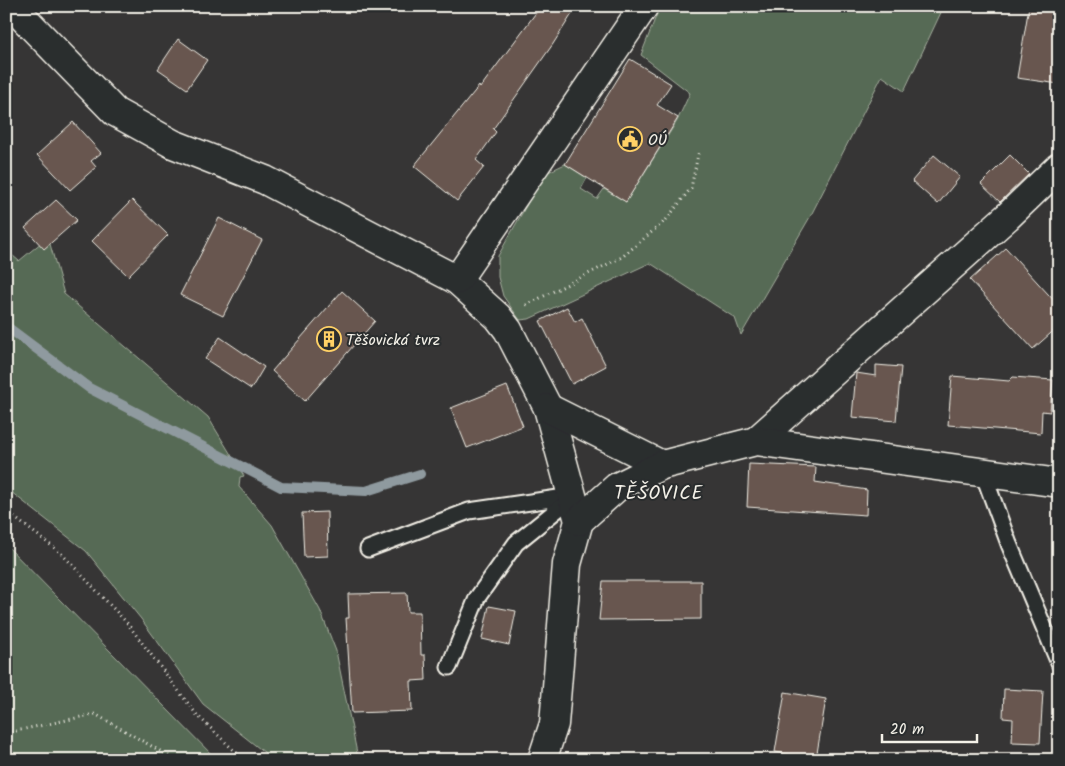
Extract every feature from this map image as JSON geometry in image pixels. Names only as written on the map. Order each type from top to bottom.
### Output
[{"type":"street","points":[[12,6],[115,112],[173,144],[265,180],[457,280],[498,317],[508,330],[548,408],[577,508],[567,564],[554,724],[542,760]]},
{"type":"street","points":[[457,280],[644,6]]},
{"type":"street","points":[[756,441],[1007,217],[1059,167]]},
{"type":"street","points":[[548,408],[662,465]]},
{"type":"street","points":[[577,508],[662,465],[756,441],[1059,483]]},
{"type":"lane","points":[[983,473],[1009,544],[1059,664]]},
{"type":"lane","points":[[368,549],[469,511],[577,508]]},
{"type":"lane","points":[[449,667],[477,598],[516,543],[577,508]]},
{"type":"path","points":[[498,317],[556,292],[622,257],[666,220],[691,188],[699,150]]},
{"type":"path","points":[[6,511],[61,553],[127,623],[197,715],[244,760]]},
{"type":"path","points":[[6,733],[95,714],[168,758]]},
{"type":"green space","points":[[660,6],[944,6],[904,91],[882,76],[810,217],[741,335],[735,318],[650,263],[529,319],[520,320],[503,296],[498,277],[498,256],[544,174],[565,164],[587,178],[581,189],[597,199],[604,189],[626,202],[677,121],[690,93],[641,55]]},
{"type":"green space","points":[[48,237],[64,294],[208,417],[244,476],[240,477],[239,487],[272,525],[320,610],[336,651],[357,753],[355,760],[274,760],[203,704],[141,619],[86,551],[6,488],[6,250],[19,261]]},
{"type":"green space","points":[[6,545],[217,760],[6,760]]},
{"type":"building","points":[[541,6],[577,6],[553,44],[493,129],[496,132],[476,160],[484,167],[457,201],[414,166],[479,86],[480,88]]},
{"type":"building","points":[[1029,6],[1059,6],[1059,84],[1017,78]]},
{"type":"building","points":[[178,39],[207,60],[187,89],[158,69]]},
{"type":"building","points":[[630,59],[671,84],[657,105],[678,118],[626,202],[565,164]]},
{"type":"building","points":[[73,122],[101,153],[91,161],[96,167],[70,190],[37,155]]},
{"type":"building","points":[[934,155],[960,177],[938,204],[912,181]]},
{"type":"building","points":[[1010,155],[1029,174],[1000,202],[981,184]]},
{"type":"building","points":[[56,200],[77,220],[44,249],[25,228]]},
{"type":"building","points":[[132,200],[168,235],[128,276],[92,241]]},
{"type":"building","points":[[219,218],[262,240],[223,316],[180,295]]},
{"type":"building","points":[[1006,248],[1059,306],[1059,326],[1033,349],[970,280]]},
{"type":"building","name":"Těšovická tvrz","points":[[342,291],[375,321],[305,401],[272,371]]},
{"type":"building","points":[[567,307],[575,322],[582,318],[606,366],[572,384],[540,321]]},
{"type":"building","points":[[220,337],[264,367],[251,389],[205,359]]},
{"type":"building","points":[[876,365],[901,367],[896,421],[852,417],[856,373],[876,376]]},
{"type":"building","points":[[952,376],[1009,381],[1013,377],[1053,380],[1050,412],[1042,411],[1041,433],[948,425]]},
{"type":"building","points":[[507,386],[523,426],[467,448],[451,408]]},
{"type":"building","points":[[749,464],[816,467],[815,482],[867,490],[866,515],[747,507]]},
{"type":"building","points":[[327,512],[328,556],[304,557],[302,513]]},
{"type":"building","points":[[603,581],[701,581],[701,619],[599,620]]},
{"type":"building","points":[[407,593],[408,612],[420,612],[421,655],[425,655],[426,680],[411,681],[412,711],[352,713],[346,618],[349,618],[348,594]]},
{"type":"building","points":[[489,606],[516,611],[509,645],[482,639]]},
{"type":"building","points":[[1004,689],[1043,691],[1040,743],[1012,742],[1013,719],[1003,718]]},
{"type":"building","points":[[785,692],[826,699],[816,759],[775,752]]},
{"type":"waterway","points":[[6,326],[89,388],[281,487],[366,491],[420,474]]},
{"type":"place","name":"OÚ","points":[[630,139]]},
{"type":"place","name":"Těšovická tvrz","points":[[329,339]]},
{"type":"district","name":"TĚŠOVICE","points":[[659,492]]}]
